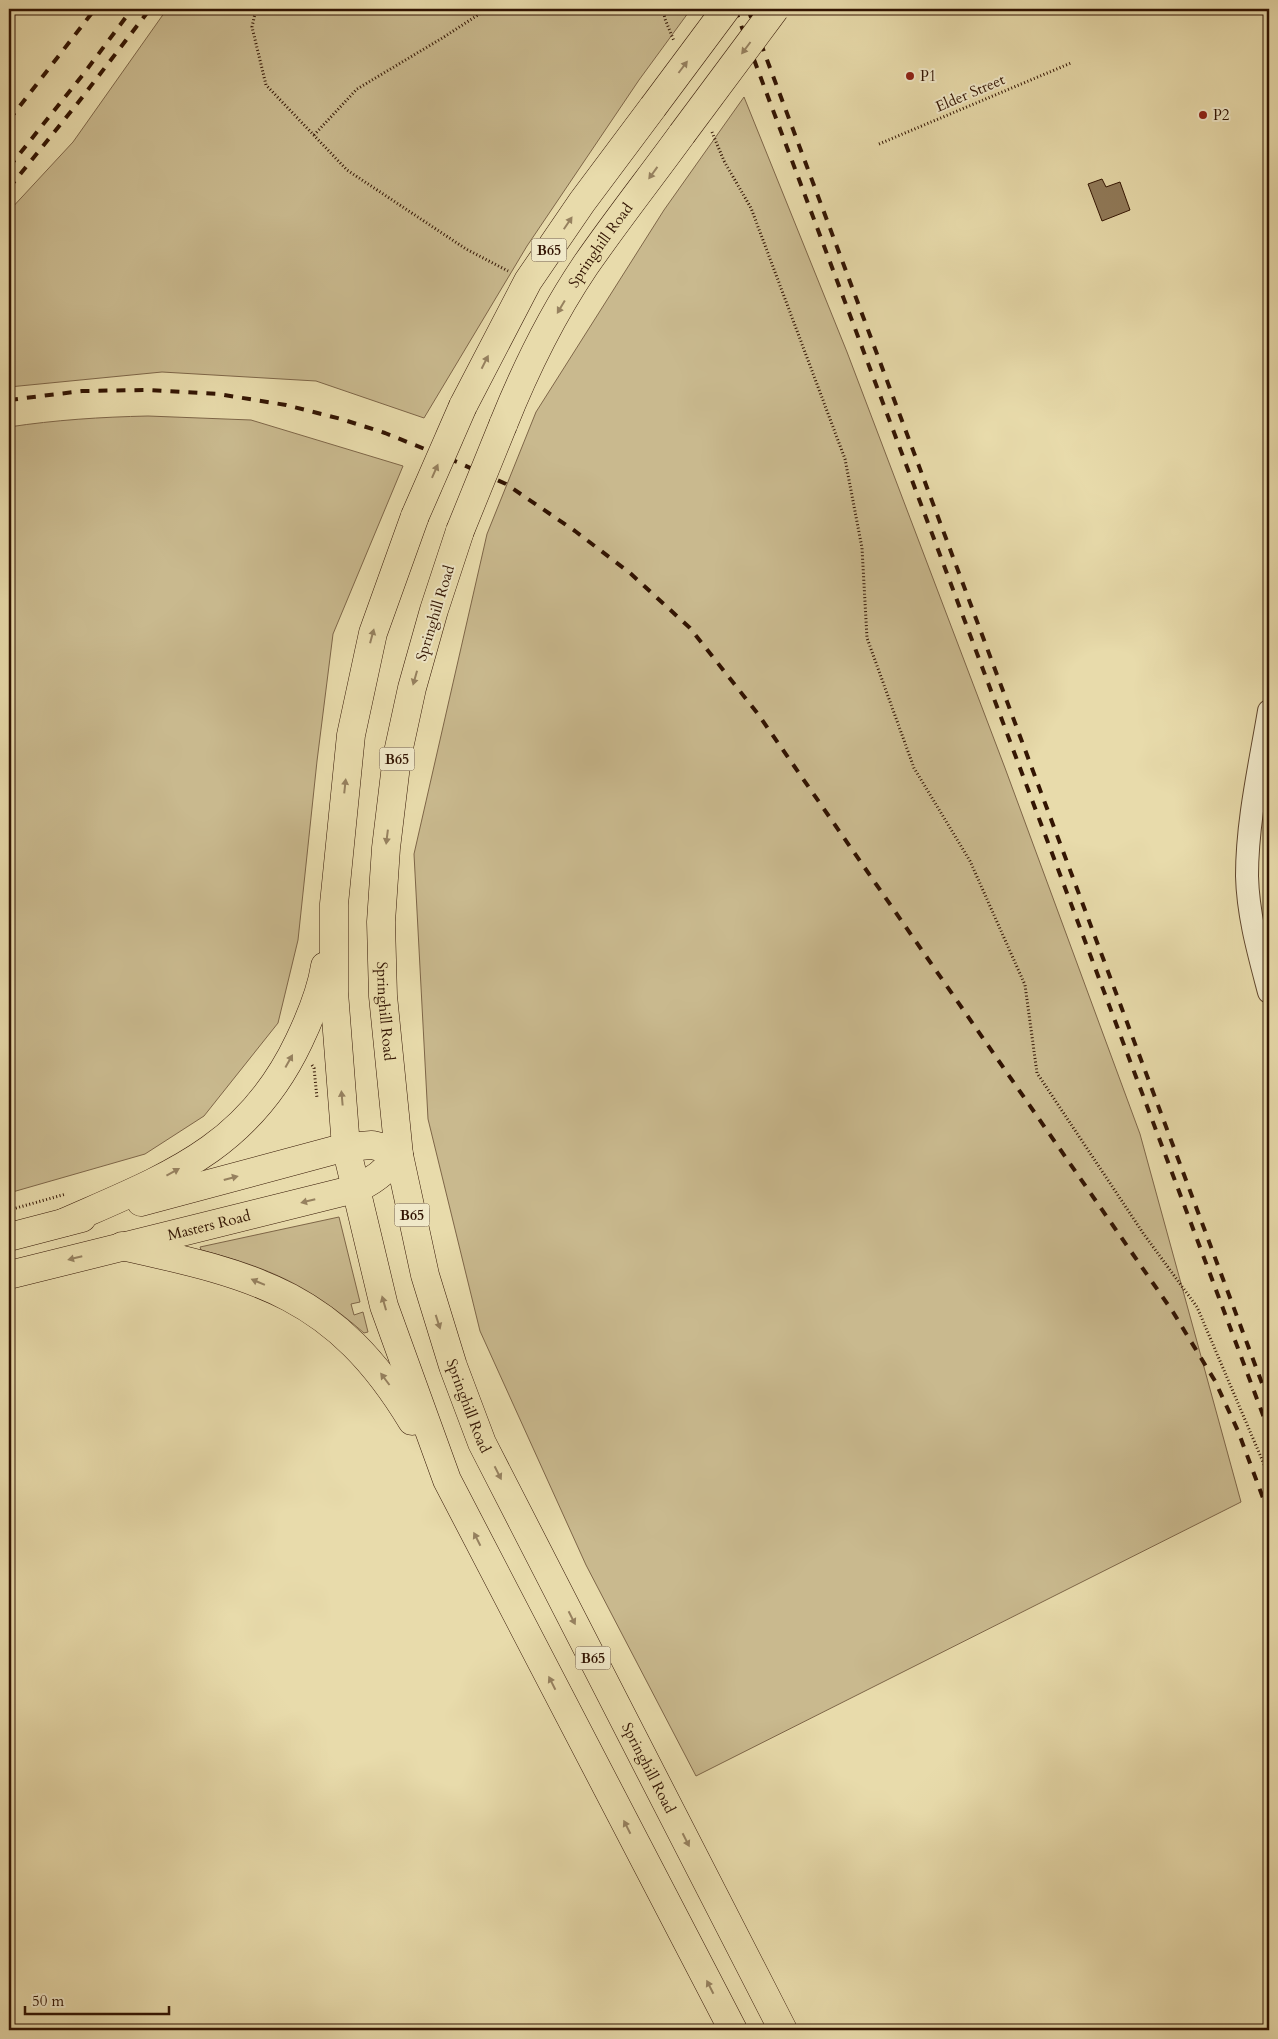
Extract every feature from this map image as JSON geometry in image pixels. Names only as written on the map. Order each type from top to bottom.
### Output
[{"type":"main road","name":"B65","points":[[726,9],[582,202],[528,282],[463,406],[415,516],[373,633],[350,735],[334,904],[334,992],[346,1147],[384,1306],[422,1415],[447,1480],[732,2030]]},
{"type":"main road","name":"Springhill Road","points":[[775,9],[584,267],[550,325],[515,394],[460,531],[434,610],[412,688],[397,757],[386,848],[382,922],[383,996],[399,1153],[425,1276],[453,1366],[482,1442],[783,2030]]},
{"type":"main road","points":[[65,1222],[149,1185],[198,1158],[233,1132],[254,1111],[282,1073],[304,1031],[315,1004],[324,973],[334,904]]},
{"type":"main road","points":[[9,1237],[346,1147],[372,1145],[399,1153]]},
{"type":"main road","name":"Masters Road","points":[[9,1275],[355,1189],[382,1173],[399,1153]]},
{"type":"main road","points":[[122,1246],[203,1264],[251,1279],[317,1313],[359,1349],[380,1373],[402,1405],[447,1480]]},
{"type":"street","points":[[1269,711],[1249,832],[1247,878],[1256,943],[1269,992]]},
{"type":"path","points":[[256,9],[252,27],[266,85],[347,170],[466,249],[528,282]]},
{"type":"path","points":[[314,136],[357,89],[487,9]]},
{"type":"path","points":[[663,9],[676,46]]},
{"type":"path","name":"Elder Street","points":[[879,144],[1071,63]]},
{"type":"path","points":[[710,126],[724,161],[751,208],[845,459],[862,548],[867,638],[914,768],[970,861],[1025,985],[1037,1073],[1143,1233],[1197,1307],[1269,1476]]},
{"type":"path","points":[[308,1061],[314,1068],[317,1102]]},
{"type":"path","points":[[9,1210],[73,1192]]},
{"type":"shaded area","points":[[167,9],[691,9],[639,80],[527,246],[424,418],[316,381],[162,372],[9,387],[9,211],[73,142]]},
{"type":"shaded area","points":[[744,97],[847,352],[1005,768],[1140,1134],[1241,1502],[696,1776],[586,1565],[480,1331],[428,1119],[414,854],[487,534],[536,412],[664,210]]},
{"type":"shaded area","points":[[148,416],[251,420],[403,466],[333,634],[298,940],[278,1023],[204,1116],[145,1154],[9,1193],[9,427],[78,419]]},
{"type":"shaded area","points":[[339,1217],[360,1302],[351,1304],[354,1315],[363,1312],[368,1332],[364,1333],[325,1303],[288,1281],[248,1264],[201,1250],[200,1247]]},
{"type":"building","points":[[1102,179],[1106,187],[1120,182],[1130,210],[1102,221],[1088,184]]},
{"type":"railway","points":[[9,120],[95,9]]},
{"type":"railway","points":[[9,167],[85,72],[132,9]]},
{"type":"railway","points":[[9,188],[150,9]]},
{"type":"railway","points":[[735,9],[1269,1431]]},
{"type":"railway","points":[[748,9],[1269,1402]]},
{"type":"railway","points":[[9,400],[82,391],[147,390],[218,394],[286,405],[341,419],[385,433],[506,484],[575,531],[630,573],[690,628],[758,714],[1173,1312],[1215,1381],[1238,1431],[1269,1514]]},
{"type":"place","name":"P1","points":[[910,76]]},
{"type":"place","name":"P2","points":[[1203,115]]}]
